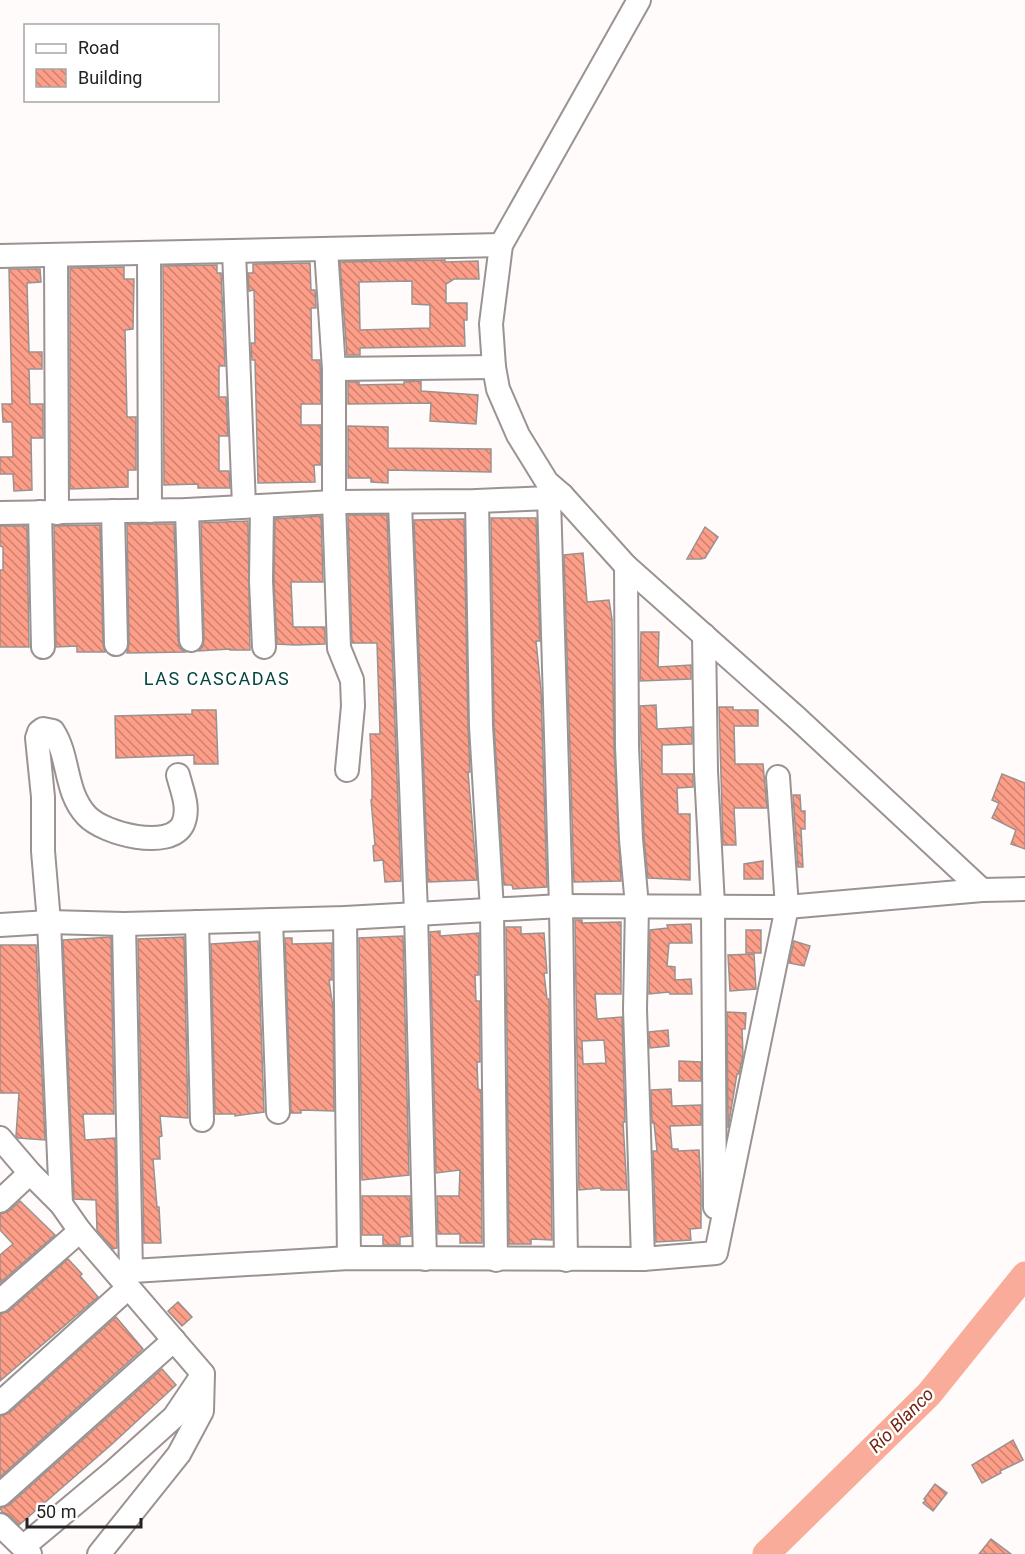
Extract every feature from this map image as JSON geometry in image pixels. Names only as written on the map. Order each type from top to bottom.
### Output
[{"type":"street","points":[[639,0],[501,245],[491,324],[498,389],[518,435],[556,497],[626,566],[806,726],[982,890]]},
{"type":"street","points":[[0,256],[501,245]]},
{"type":"street","points":[[326,249],[334,369],[334,502],[339,648],[352,680],[353,706],[347,770]]},
{"type":"street","points":[[234,251],[253,506],[261,581],[264,647]]},
{"type":"street","points":[[149,253],[150,510]]},
{"type":"street","points":[[43,647],[56,255]]},
{"type":"street","points":[[334,369],[494,367]]},
{"type":"street","points":[[0,513],[187,510],[334,502],[400,503],[556,497]]},
{"type":"street","points":[[556,497],[566,1260]]},
{"type":"street","points":[[477,501],[481,726],[492,910],[496,1260]]},
{"type":"street","points":[[400,503],[416,913],[425,1259]]},
{"type":"street","points":[[187,510],[191,640]]},
{"type":"street","points":[[113,511],[116,644]]},
{"type":"street","points":[[626,566],[627,746],[631,839],[638,906],[634,1009],[643,1259]]},
{"type":"street","points":[[704,635],[706,771],[713,906],[716,1254]]},
{"type":"street","points":[[61,1204],[49,922],[43,851],[43,797],[37,745],[39,732],[49,729],[55,735],[71,790],[83,811],[101,826],[118,834],[137,838],[159,837],[174,833],[182,827],[186,816],[186,804],[178,775]]},
{"type":"street","points":[[716,1254],[787,907],[778,777]]},
{"type":"street","points":[[0,925],[49,922],[124,924],[345,918],[561,906],[787,907],[982,890],[1025,889]]},
{"type":"street","points":[[345,918],[349,1258]]},
{"type":"street","points":[[271,920],[278,1112]]},
{"type":"street","points":[[197,922],[202,1120]]},
{"type":"street","points":[[124,924],[125,1277]]},
{"type":"street","points":[[0,1138],[61,1204],[80,1231],[125,1277],[203,1374],[202,1411],[179,1454],[104,1551]]},
{"type":"street","points":[[0,1201],[30,1173]]},
{"type":"street","points":[[0,1301],[80,1231]]},
{"type":"street","points":[[0,1403],[125,1277],[349,1258],[566,1260],[643,1259],[716,1254]]},
{"type":"street","points":[[0,1495],[174,1340]]},
{"type":"street","points":[[1,1530],[26,1551],[174,1417],[203,1374]]},
{"type":"building","points":[[478,261],[479,279],[454,279],[446,284],[446,303],[467,303],[467,320],[464,320],[465,346],[360,348],[360,355],[347,355],[340,262]],"holes":[[[412,281],[412,304],[430,305],[430,328],[360,330],[359,282]]]},
{"type":"building","points":[[310,263],[311,290],[315,290],[316,308],[311,308],[312,360],[320,360],[321,404],[301,404],[301,425],[321,425],[321,465],[314,465],[315,482],[258,483],[255,360],[252,360],[251,343],[255,343],[254,290],[249,291],[248,273],[253,273],[253,264]]},
{"type":"building","points":[[217,265],[217,273],[221,273],[225,366],[219,366],[219,397],[226,397],[228,436],[219,436],[219,471],[229,471],[230,488],[198,488],[198,484],[164,485],[163,266]]},
{"type":"building","points":[[124,267],[124,279],[134,279],[133,329],[125,330],[127,417],[136,417],[136,470],[128,470],[128,487],[70,489],[70,268]]},
{"type":"building","points":[[9,269],[40,269],[41,282],[27,283],[29,352],[42,352],[42,369],[29,369],[30,404],[43,404],[43,438],[31,438],[32,490],[14,491],[13,474],[0,474],[0,457],[13,457],[12,422],[3,422],[2,404],[12,404]]},
{"type":"building","points":[[421,381],[421,391],[478,395],[476,424],[430,421],[431,403],[348,404],[348,382],[359,382],[359,385],[404,384],[404,382]]},
{"type":"building","points":[[348,426],[388,427],[388,448],[491,449],[491,472],[388,470],[388,483],[371,482],[371,478],[348,478]]},
{"type":"building","points":[[348,515],[387,515],[401,881],[385,882],[383,860],[374,861],[370,734],[380,734],[377,643],[352,643]]},
{"type":"building","points":[[321,516],[323,582],[291,582],[293,627],[325,627],[325,644],[277,644],[274,581],[275,519]]},
{"type":"building","points":[[491,518],[536,518],[540,641],[536,641],[541,690],[547,887],[513,889],[512,885],[504,885],[494,725]]},
{"type":"building","points":[[464,519],[470,772],[468,772],[477,880],[428,882],[414,520]]},
{"type":"building","points":[[248,521],[250,650],[199,651],[204,640],[201,523]]},
{"type":"building","points":[[127,524],[174,524],[178,640],[180,648],[185,652],[127,653],[129,644]]},
{"type":"building","points":[[100,525],[105,652],[77,652],[77,646],[56,647],[54,526]]},
{"type":"building","points":[[0,526],[27,526],[29,647],[0,647],[0,570],[3,570],[3,547],[0,546]]},
{"type":"building","points":[[705,527],[718,537],[705,558],[687,559]]},
{"type":"building","points":[[583,553],[587,602],[609,600],[612,619],[614,747],[621,881],[574,882],[564,555]]},
{"type":"building","points":[[641,632],[659,632],[658,667],[691,665],[691,679],[640,681]]},
{"type":"building","points":[[656,705],[657,729],[692,727],[692,744],[662,745],[662,774],[693,774],[693,787],[677,788],[678,814],[690,814],[690,880],[648,878],[644,838],[640,706]]},
{"type":"building","points":[[719,707],[733,707],[733,710],[758,710],[758,726],[734,726],[735,764],[763,764],[767,808],[734,808],[736,845],[723,845]]},
{"type":"building","points":[[192,710],[216,710],[218,764],[194,764],[194,755],[116,758],[115,716],[192,714]]},
{"type":"building","points":[[1002,774],[1025,783],[1025,849],[1011,844],[1016,830],[992,818],[999,803],[992,800]]},
{"type":"building","points":[[793,795],[800,795],[801,811],[805,811],[805,829],[801,829],[803,867],[798,867]]},
{"type":"building","points":[[763,861],[763,879],[744,879],[744,864]]},
{"type":"building","points":[[575,920],[582,920],[582,923],[621,922],[621,994],[595,994],[597,1019],[622,1017],[625,1122],[623,1122],[627,1190],[601,1190],[601,1188],[579,1190]],"holes":[[[604,1040],[606,1063],[583,1064],[582,1041]]]},
{"type":"building","points":[[691,924],[692,943],[669,943],[667,966],[675,967],[675,980],[691,979],[692,994],[670,994],[669,992],[649,994],[650,930],[668,928],[667,925]]},
{"type":"building","points":[[506,927],[521,927],[521,934],[544,933],[547,973],[544,973],[547,999],[549,999],[552,1240],[531,1239],[531,1244],[509,1244]]},
{"type":"building","points":[[746,930],[761,930],[761,953],[746,953]]},
{"type":"building","points":[[440,931],[440,936],[479,933],[479,975],[475,975],[476,1001],[480,1001],[480,1062],[477,1062],[478,1089],[481,1090],[482,1243],[460,1243],[460,1234],[438,1234],[437,1196],[459,1196],[460,1170],[436,1173],[430,932]]},
{"type":"building","points":[[403,936],[409,1175],[362,1180],[359,938]]},
{"type":"building","points":[[111,937],[114,1114],[83,1114],[85,1140],[115,1138],[117,1248],[113,1249],[97,1230],[96,1200],[74,1199],[63,940]]},
{"type":"building","points":[[184,937],[188,1118],[160,1116],[162,1136],[159,1137],[160,1159],[153,1159],[161,1243],[144,1243],[138,939]]},
{"type":"building","points":[[285,938],[292,938],[292,944],[332,943],[332,980],[329,980],[333,1008],[334,1111],[301,1110],[301,1113],[291,1113]]},
{"type":"building","points":[[258,941],[264,1112],[235,1116],[235,1114],[215,1114],[211,944]]},
{"type":"building","points":[[794,941],[810,946],[804,966],[789,963]]},
{"type":"building","points":[[0,945],[36,945],[45,1140],[16,1136],[19,1093],[0,1093]]},
{"type":"building","points":[[754,954],[756,989],[730,991],[728,955]]},
{"type":"building","points":[[727,1012],[746,1013],[745,1029],[742,1029],[743,1055],[739,1074],[737,1074],[728,1128]]},
{"type":"building","points":[[668,1030],[669,1046],[650,1048],[649,1032]]},
{"type":"building","points":[[679,1061],[701,1062],[701,1081],[679,1081]]},
{"type":"building","points":[[671,1089],[672,1106],[701,1105],[701,1125],[670,1126],[672,1149],[699,1150],[701,1228],[690,1229],[691,1240],[656,1242],[653,1151],[657,1151],[654,1123],[652,1123],[651,1090]]},
{"type":"building","points":[[362,1196],[410,1196],[411,1236],[400,1237],[400,1245],[383,1245],[383,1235],[362,1235]]},
{"type":"building","points":[[20,1201],[55,1235],[0,1283],[0,1255],[13,1244],[0,1230],[0,1214],[9,1211]]},
{"type":"building","points":[[68,1259],[98,1297],[0,1381],[0,1314],[9,1311]]},
{"type":"building","points":[[178,1302],[192,1317],[182,1326],[168,1311]]},
{"type":"building","points":[[116,1317],[143,1349],[0,1477],[0,1416],[9,1413]]},
{"type":"building","points":[[162,1369],[176,1385],[111,1445],[19,1525],[9,1515],[2,1512],[0,1508],[9,1505]]},
{"type":"building","points":[[1013,1440],[1023,1460],[982,1483],[972,1465]]},
{"type":"building","points":[[935,1484],[947,1493],[933,1511],[923,1503]]},
{"type":"building","points":[[991,1539],[1011,1554],[979,1554]]},
{"type":"waterway","name":"Río Blanco","points":[[766,1554],[929,1394],[1025,1275]]},
{"type":"district","name":"LAS CASCADAS","points":[[217,678]]}]
